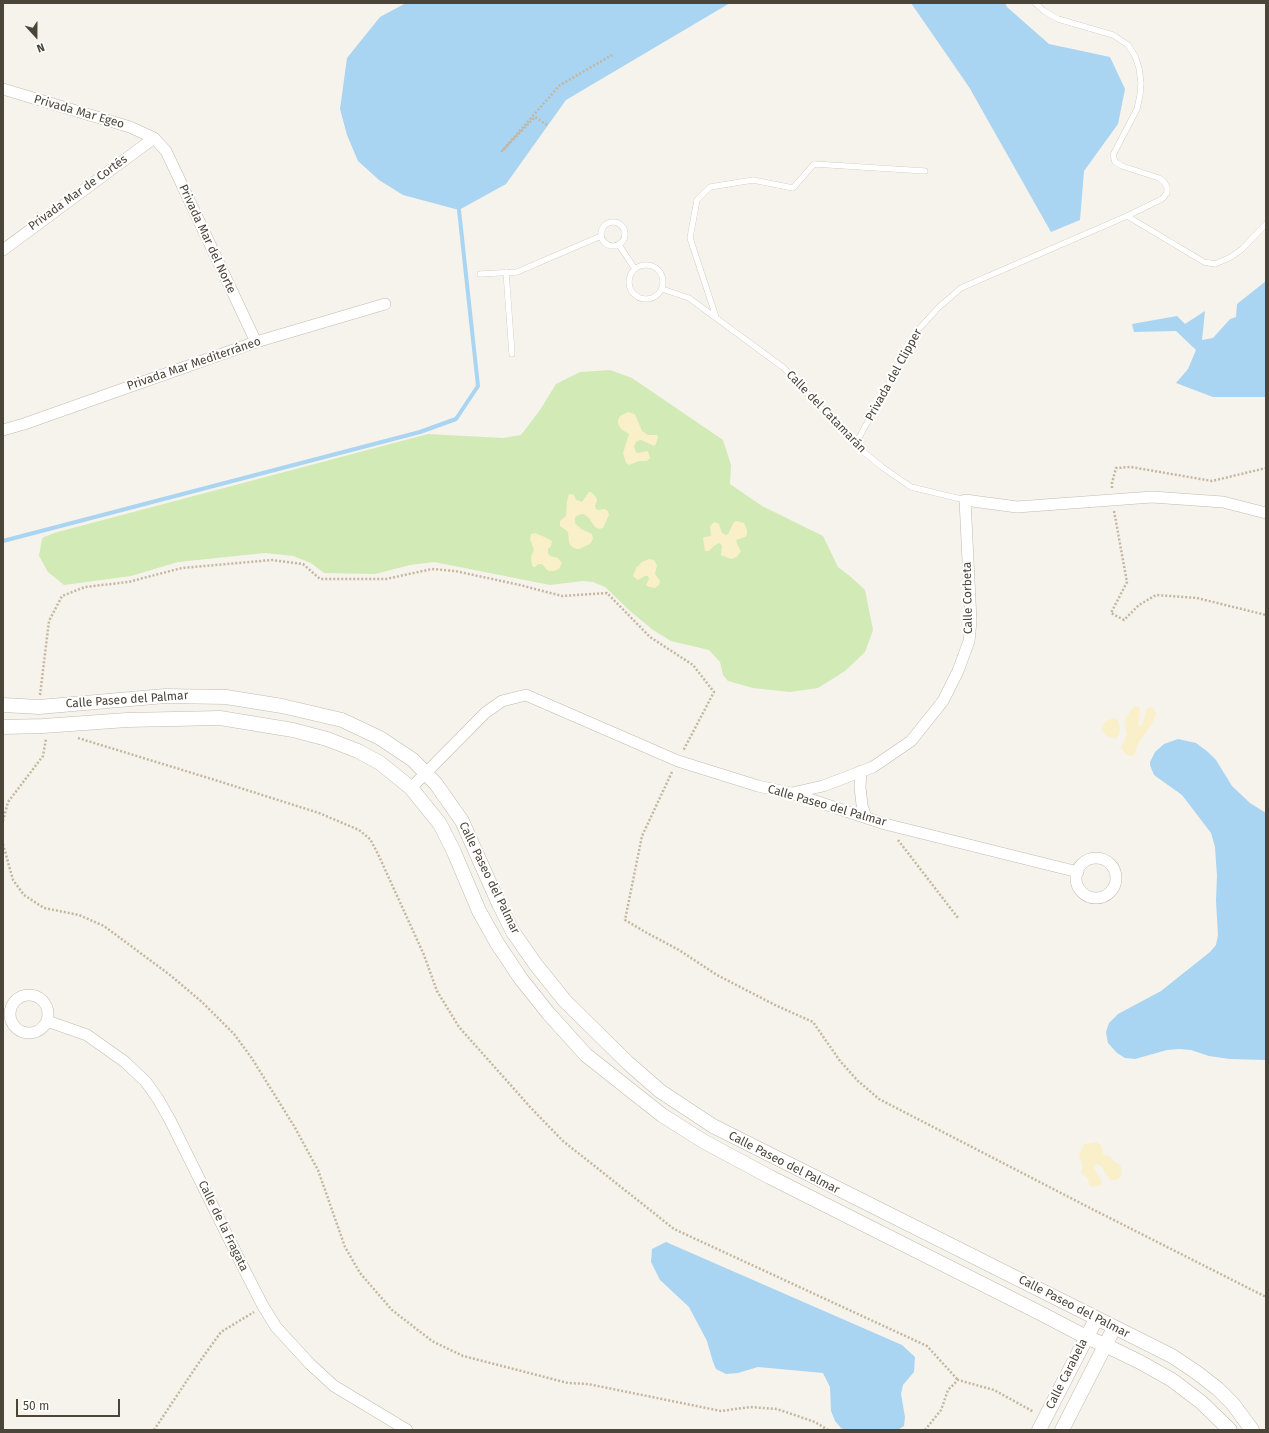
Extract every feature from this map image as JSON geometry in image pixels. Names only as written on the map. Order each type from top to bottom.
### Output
[{"type":"street","name":"Privada Mar Egeo","points":[[3,89],[130,127],[154,138]]},
{"type":"street","name":"Privada Mar de Cortés","points":[[3,250],[8,240],[154,138]]},
{"type":"street","name":"Privada Mar del Norte","points":[[154,138],[166,151],[256,342]]},
{"type":"street","name":"Privada Mar Mediterráneo","points":[[3,430],[24,424],[256,342],[386,304]]},
{"type":"street","name":"Calle del Catamarán","points":[[964,500],[1017,507],[1152,497],[1223,502],[1266,513]]},
{"type":"street","name":"Calle Corbeta","points":[[791,793],[823,786],[873,767],[911,741],[943,701],[958,671],[969,641],[971,621],[964,500]]},
{"type":"street","name":"Calle Paseo del Palmar","points":[[411,788],[485,713],[502,701],[526,695],[678,761],[758,786],[791,793],[885,824],[1078,872]]},
{"type":"street","name":"Calle Paseo del Palmar","points":[[3,706],[38,707],[165,696],[226,697],[282,706],[342,720],[380,738],[413,760],[426,772],[462,821],[513,932],[536,965],[565,1001],[628,1063],[660,1091],[713,1126],[1172,1356],[1196,1372],[1218,1390],[1232,1404],[1252,1430]]},
{"type":"street","name":"Calle Paseo del Palmar","points":[[3,727],[43,726],[127,720],[220,718],[294,730],[327,739],[358,751],[380,764],[411,788],[440,824],[454,852],[479,911],[497,943],[521,979],[549,1014],[586,1055],[662,1115],[702,1141],[770,1177],[1086,1337],[1105,1344],[1172,1380],[1201,1402],[1230,1430]]},
{"type":"street","points":[[862,771],[860,787],[862,806],[866,818]]},
{"type":"street","name":"Calle de la Fragata","points":[[47,1021],[87,1035],[125,1062],[146,1082],[170,1120],[263,1306],[276,1327],[310,1364],[334,1386],[407,1430]]},
{"type":"street","name":"Calle Carabela","points":[[1042,1424],[1096,1319]]},
{"type":"street","name":"Calle Carabela","points":[[1062,1430],[1114,1328]]},
{"type":"lane","name":"Privada del Clipper","points":[[855,445],[918,330],[938,308],[961,288],[1116,221],[1162,199],[1167,193],[1167,187],[1159,178],[1122,166],[1115,162],[1114,155],[1137,109],[1141,83],[1139,68],[1135,56],[1128,45],[1113,35],[1058,19],[1044,11],[1035,3]]},
{"type":"lane","points":[[716,317],[690,238],[697,200],[710,187],[753,180],[793,188],[814,164],[925,170]]},
{"type":"lane","points":[[1126,216],[1204,262],[1215,264],[1231,257],[1242,249],[1266,224]]},
{"type":"lane","points":[[480,274],[517,272],[600,236],[603,227],[611,222],[620,224],[625,232],[624,237],[619,244],[609,246],[605,244],[600,236]]},
{"type":"lane","points":[[619,244],[635,269]]},
{"type":"lane","points":[[645,265],[650,265],[659,270],[663,279],[662,289],[659,293],[650,298],[640,298],[636,295],[630,287],[629,282],[635,269],[645,265]]},
{"type":"lane","points":[[506,272],[512,354]]},
{"type":"lane","name":"Calle del Catamarán","points":[[662,289],[689,298],[784,368],[855,445],[882,467],[911,487],[964,500]]},
{"type":"path","points":[[548,125],[535,116],[502,150],[560,85],[612,55]]},
{"type":"path","points":[[1266,468],[1212,481],[1131,467],[1116,468],[1112,483],[1112,500],[1127,582],[1111,613],[1124,620],[1139,605],[1156,595],[1197,598],[1266,615]]},
{"type":"path","points":[[38,707],[50,621],[62,596],[85,587],[128,582],[182,568],[272,560],[303,564],[320,579],[386,579],[432,569],[455,571],[562,596],[606,593],[650,637],[693,665],[714,692],[678,761],[642,836],[625,920],[679,950],[717,975],[775,1005],[813,1022],[840,1061],[858,1081],[879,1099],[1266,1297]]},
{"type":"path","points":[[3,821],[8,802],[43,756],[46,740],[43,726]]},
{"type":"path","points":[[72,736],[311,811],[359,830],[370,839],[378,854],[424,955],[437,991],[459,1027],[531,1108],[564,1141],[674,1229],[927,1346],[958,1380],[994,1390],[1042,1424]]},
{"type":"path","points":[[885,824],[958,918]]},
{"type":"path","points":[[3,844],[13,880],[24,895],[44,908],[79,915],[104,926],[170,975],[202,1002],[234,1034],[251,1057],[294,1126],[318,1170],[346,1247],[360,1273],[392,1310],[432,1341],[464,1356],[568,1383],[588,1384],[721,1411],[750,1407],[777,1409],[815,1422],[828,1430]]},
{"type":"path","points":[[154,1430],[221,1332],[263,1306]]},
{"type":"path","points":[[925,1430],[941,1410],[948,1390],[958,1380]]},
{"type":"green space","points":[[610,370],[632,378],[723,440],[731,465],[730,484],[762,506],[823,536],[838,567],[865,590],[873,630],[865,652],[845,671],[818,688],[790,692],[753,688],[728,681],[723,675],[720,662],[709,650],[671,641],[653,630],[605,587],[593,582],[583,581],[550,585],[434,562],[410,565],[375,574],[324,573],[311,563],[293,556],[265,553],[178,562],[131,576],[64,585],[48,572],[39,556],[42,538],[54,533],[428,434],[503,438],[521,435],[540,410],[556,384],[580,372]]},
{"type":"sand","points":[[628,412],[635,414],[642,431],[648,435],[657,435],[658,437],[654,446],[641,440],[637,441],[634,446],[636,452],[648,451],[650,458],[647,461],[639,461],[629,465],[626,463],[623,453],[629,434],[621,429],[618,424],[620,416]]},
{"type":"sand","points":[[589,492],[596,497],[597,500],[595,507],[597,510],[605,509],[608,511],[609,515],[603,528],[599,529],[595,527],[589,518],[584,514],[575,517],[575,523],[581,529],[592,534],[593,539],[590,544],[576,549],[571,546],[568,532],[560,526],[560,521],[566,516],[569,494],[574,495],[576,500],[582,502]]},
{"type":"sand","points":[[737,521],[744,523],[747,530],[747,535],[736,540],[741,551],[737,557],[731,559],[721,555],[722,546],[720,543],[715,545],[709,551],[705,551],[703,538],[711,536],[710,526],[713,523],[715,522],[719,524],[722,533],[726,535],[734,522]]},
{"type":"sand","points":[[535,533],[552,541],[551,546],[548,549],[548,554],[558,558],[562,563],[559,569],[549,571],[542,564],[538,564],[535,567],[532,566],[531,557],[534,550],[530,539],[531,534]]},
{"type":"sand","points":[[649,559],[654,560],[657,565],[655,574],[660,581],[659,585],[655,588],[646,585],[649,579],[648,576],[638,580],[633,576],[636,568],[642,562]]},
{"type":"sand","points":[[1135,706],[1140,708],[1139,726],[1142,725],[1147,708],[1153,708],[1156,713],[1152,724],[1139,742],[1134,755],[1128,756],[1121,747],[1127,735],[1125,725],[1126,718]]},
{"type":"sand","points":[[1113,718],[1117,719],[1120,727],[1119,735],[1115,739],[1105,735],[1101,730],[1105,722]]},
{"type":"sand","points":[[1096,1142],[1101,1145],[1103,1155],[1110,1156],[1114,1162],[1120,1164],[1122,1172],[1121,1177],[1117,1180],[1110,1180],[1102,1167],[1098,1164],[1095,1165],[1094,1168],[1102,1182],[1100,1185],[1093,1187],[1089,1185],[1088,1178],[1081,1173],[1083,1166],[1079,1155],[1084,1144]]},
{"type":"water","points":[[406,3],[730,3],[566,100],[506,184],[459,210],[403,195],[379,180],[358,161],[347,135],[340,109],[347,58],[380,17]]},
{"type":"water","points":[[911,3],[1005,3],[1007,7],[1049,44],[1110,57],[1125,89],[1118,124],[1084,171],[1080,220],[1051,232],[969,87]]},
{"type":"water","points":[[1266,281],[1266,397],[1213,397],[1176,383],[1188,369],[1196,350],[1176,331],[1134,332],[1132,324],[1177,316],[1185,324],[1205,311],[1202,340],[1213,338],[1230,319],[1236,317],[1237,304]]},
{"type":"water","points":[[1178,739],[1196,743],[1208,752],[1216,760],[1232,786],[1250,803],[1266,813],[1266,1060],[1230,1059],[1209,1056],[1191,1050],[1179,1049],[1167,1050],[1135,1059],[1125,1058],[1117,1053],[1108,1043],[1106,1032],[1109,1023],[1118,1014],[1161,991],[1210,952],[1216,945],[1218,935],[1216,901],[1217,876],[1215,847],[1211,833],[1182,795],[1154,775],[1150,765],[1155,752],[1164,744]]},
{"type":"water","points":[[666,1242],[902,1345],[915,1357],[914,1372],[903,1385],[901,1394],[905,1417],[904,1426],[898,1430],[845,1430],[841,1428],[835,1421],[831,1411],[830,1387],[823,1373],[758,1367],[738,1373],[726,1374],[716,1369],[707,1341],[689,1307],[660,1280],[651,1262],[652,1249]]},
{"type":"waterway","points":[[3,541],[420,432],[456,419],[478,386],[459,210]]}]
